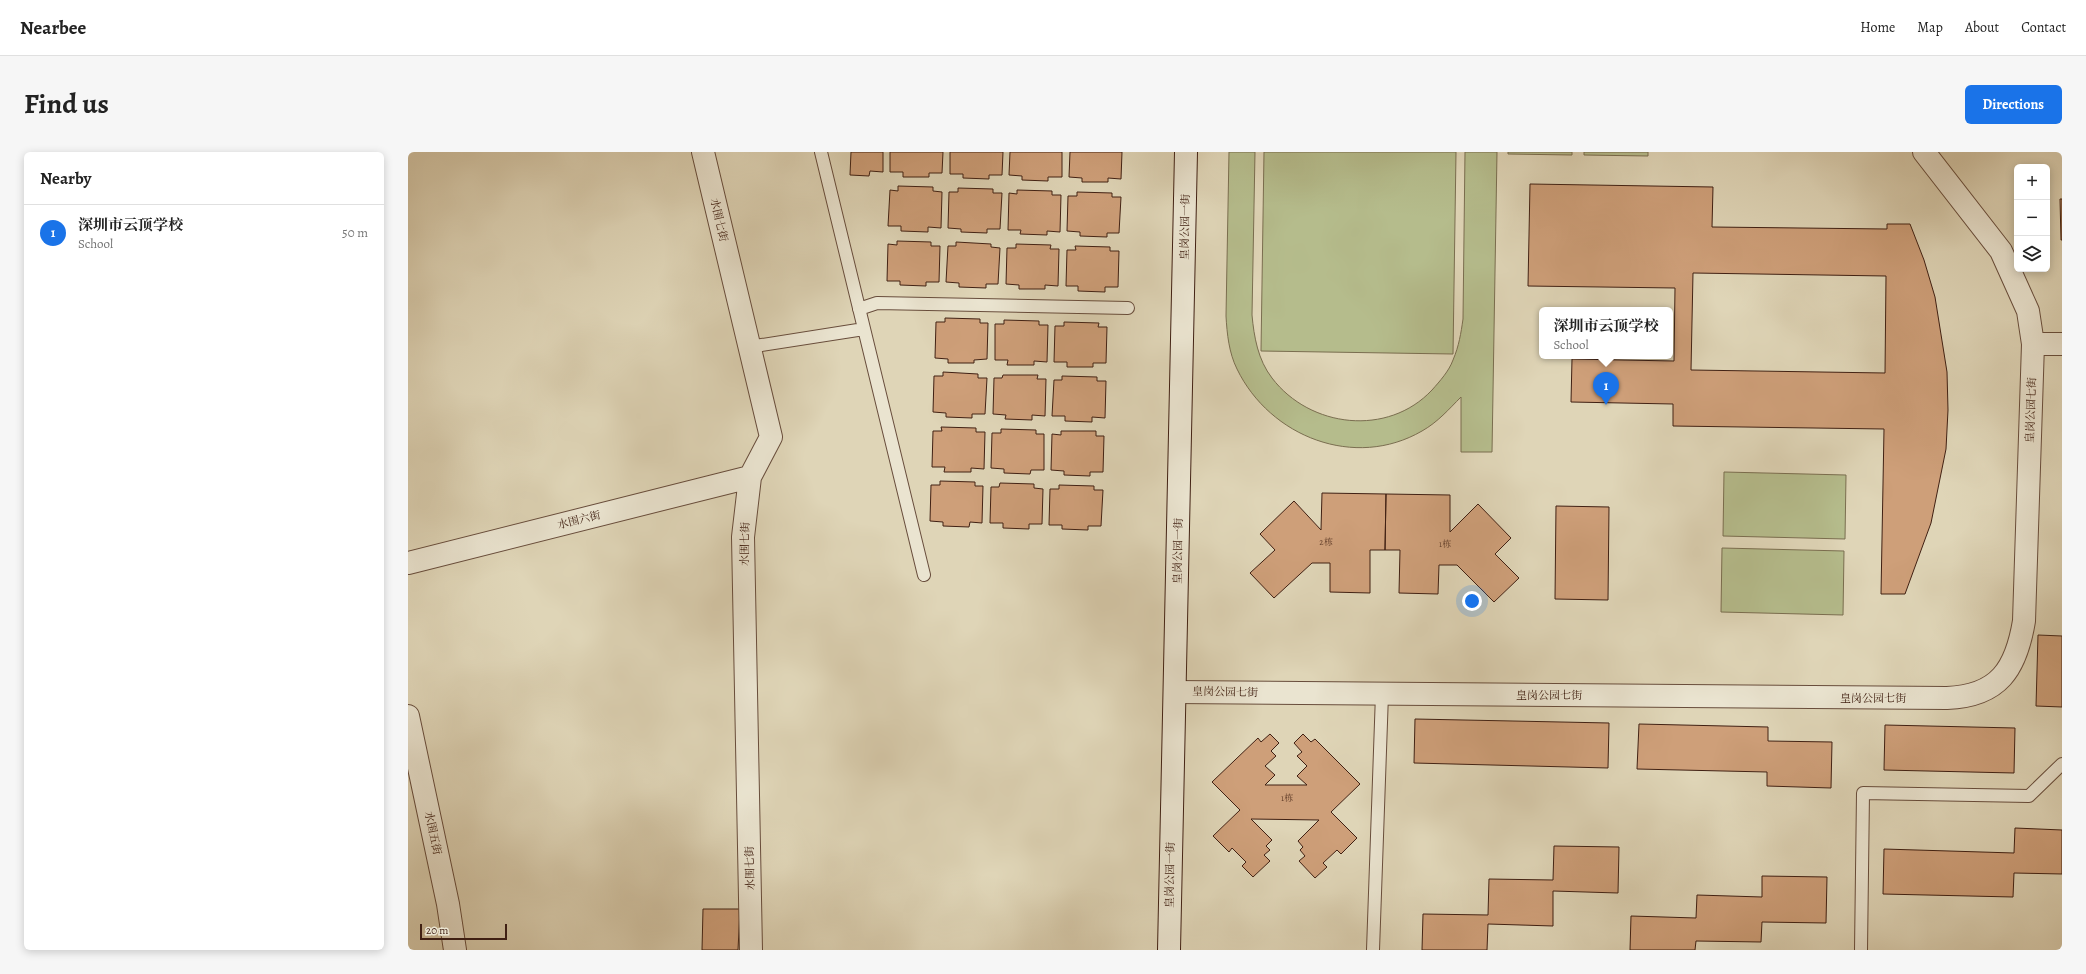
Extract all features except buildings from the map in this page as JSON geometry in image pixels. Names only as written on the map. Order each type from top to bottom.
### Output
[{"type":"street","name":"水围七街","points":[[703,152],[771,437],[750,477],[743,536],[751,950]]},
{"type":"street","name":"皇岗公园一街","points":[[1169,950],[1186,152]]},
{"type":"street","name":"皇岗公园七街","points":[[1175,692],[1947,698],[1963,698],[1981,692],[2005,674],[2014,660],[2020,642],[2024,621],[2033,344],[2028,311],[2001,251],[1924,152]]},
{"type":"street","points":[[2033,344],[2062,344]]},
{"type":"street","name":"水围六街","points":[[408,563],[750,477]]},
{"type":"street","name":"水围五街","points":[[408,716],[448,904],[455,950]]},
{"type":"lane","points":[[821,152],[924,575]]},
{"type":"lane","points":[[859,309],[877,303],[1128,308]]},
{"type":"lane","points":[[749,347],[864,329]]},
{"type":"lane","points":[[1373,950],[1382,694]]},
{"type":"lane","points":[[1861,950],[1864,793],[2029,796],[2062,764]]},
{"type":"green space","points":[[1229,152],[1255,152],[1252,315],[1254,332],[1263,364],[1272,378],[1288,395],[1307,408],[1328,416],[1350,420],[1372,420],[1394,415],[1414,405],[1432,390],[1451,364],[1461,334],[1463,319],[1465,152],[1497,152],[1492,452],[1461,452],[1461,397],[1448,411],[1422,431],[1396,442],[1369,447],[1343,446],[1317,440],[1292,429],[1270,413],[1252,393],[1234,363],[1230,350],[1227,330]]},
{"type":"green space","points":[[1264,152],[1456,152],[1453,354],[1261,351]]},
{"type":"green space","points":[[1508,152],[1572,152],[1572,155],[1508,154]]},
{"type":"green space","points":[[1584,152],[1648,152],[1648,156],[1584,155]]},
{"type":"green space","points":[[1724,472],[1846,475],[1845,539],[1723,536]]},
{"type":"green space","points":[[1722,548],[1844,551],[1843,615],[1721,612]]},
{"type":"place","name":"深圳市云顶学校","points":[[1606,405]]}]
